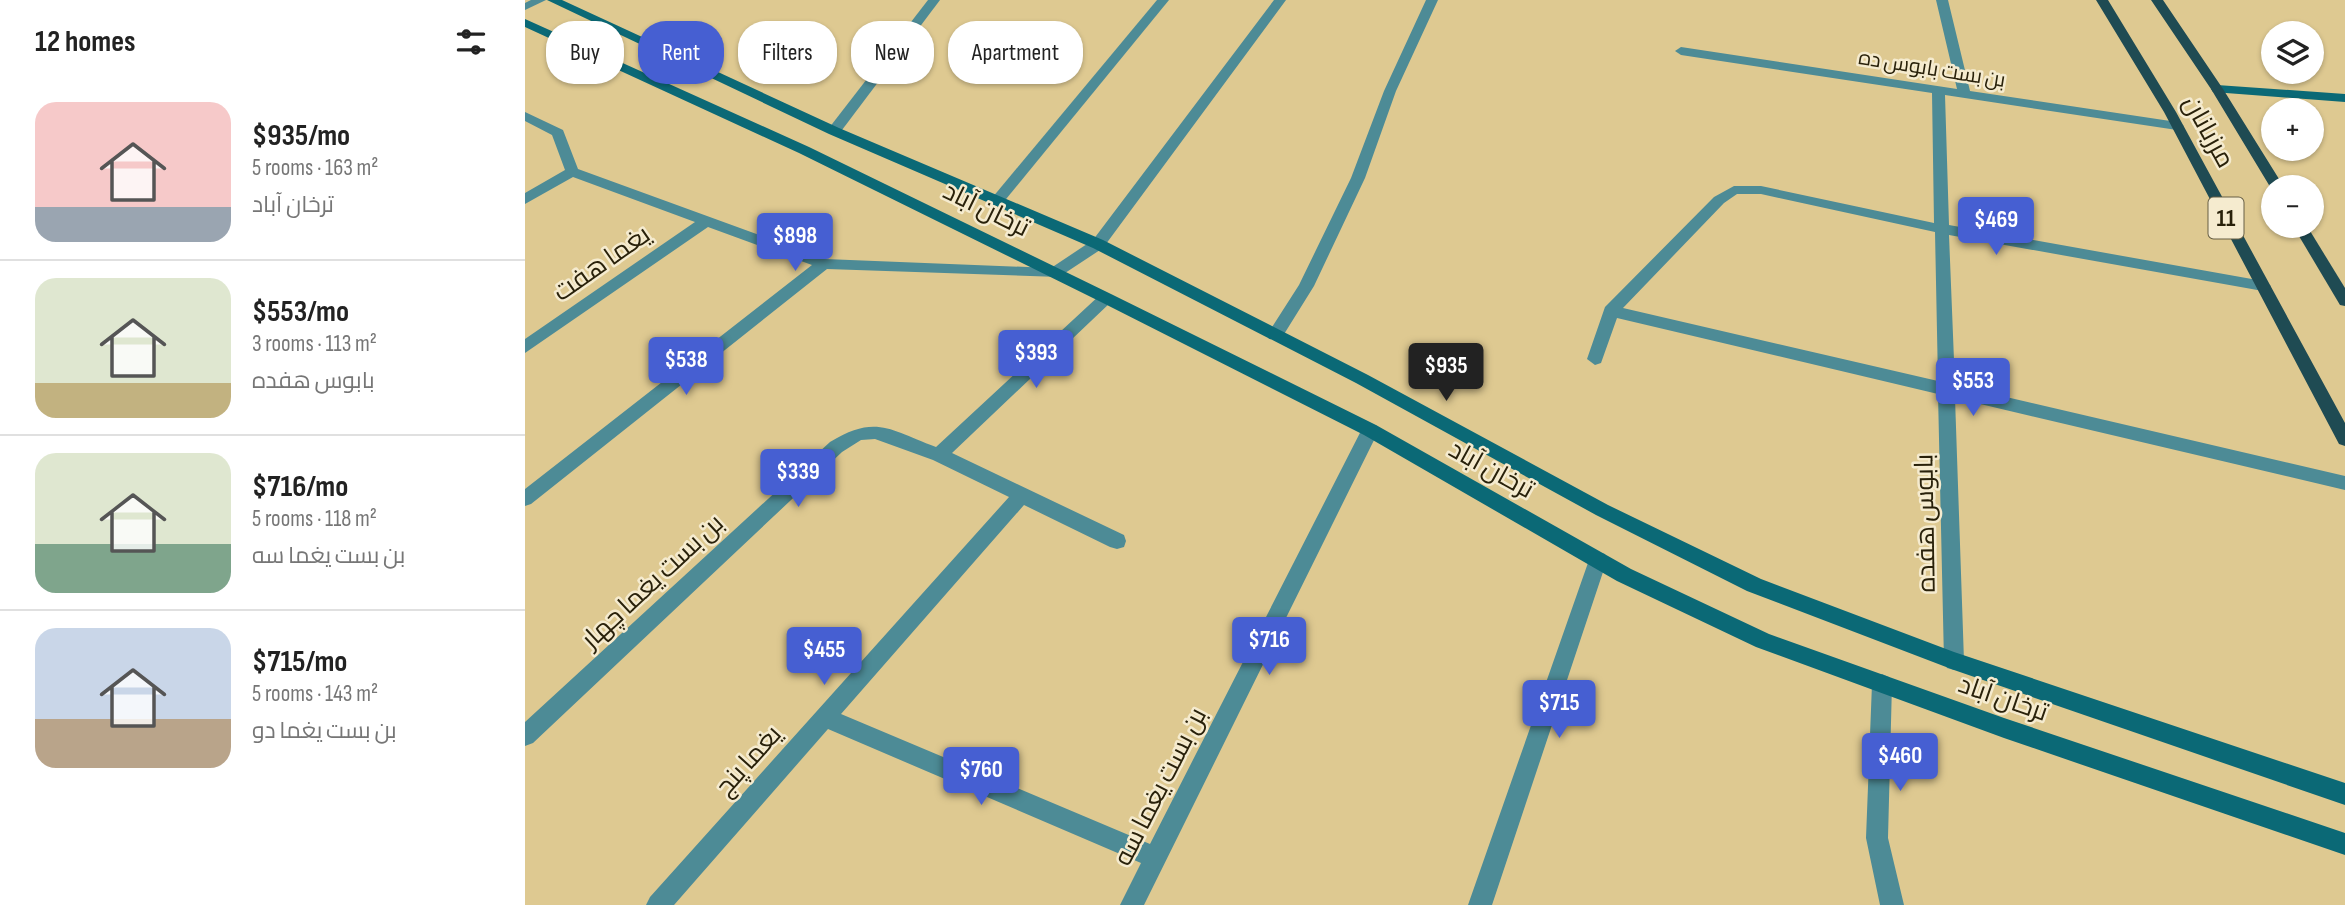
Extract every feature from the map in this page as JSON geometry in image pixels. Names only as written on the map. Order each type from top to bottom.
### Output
[{"type":"main road","name":"مرزبانان","points":[[2102,0],[2177,126],[2345,439]]},
{"type":"main road","name":"مرزبانان","points":[[2157,0],[2217,89],[2270,175]]},
{"type":"main road","points":[[2307,238],[2345,301]]},
{"type":"street","points":[[525,7],[540,0]]},
{"type":"street","name":"ترخان آباد","points":[[553,0],[834,131],[1098,244],[1362,379],[1602,510],[1754,585],[1954,661],[2345,794]]},
{"type":"street","points":[[834,131],[934,0]]},
{"type":"street","points":[[997,201],[1163,0]]},
{"type":"street","points":[[525,199],[572,172],[824,264],[1054,273],[1098,244],[1280,0]]},
{"type":"street","points":[[1275,335],[1306,286],[1358,178],[1390,91],[1432,0]]},
{"type":"street","points":[[1942,0],[1964,93]]},
{"type":"street","name":"ترخان آباد","points":[[525,23],[816,156],[1106,298],[1370,430],[1598,560],[1763,641],[2345,844]]},
{"type":"street","name":"بن بست بابوس ده","points":[[1681,51],[2177,126]]},
{"type":"street","points":[[2217,89],[2345,98]]},
{"type":"street","name":"بابوس هفده","points":[[1938,90],[1954,661]]},
{"type":"street","points":[[525,116],[558,133],[572,172]]},
{"type":"street","points":[[1595,359],[1611,312],[1719,200],[1734,190],[1761,190],[1942,229],[2263,286]]},
{"type":"street","name":"یغما هفت","points":[[525,347],[706,221]]},
{"type":"street","points":[[525,499],[824,264]]},
{"type":"street","points":[[939,455],[1106,298]]},
{"type":"street","points":[[1611,312],[2345,484]]},
{"type":"street","name":"بن بست یغما سه","points":[[1132,905],[1370,430]]},
{"type":"street","name":"بن بست یغما چهار","points":[[525,736],[836,447],[857,434],[876,432],[939,455],[1020,497],[1117,541]]},
{"type":"street","name":"یغما پنج","points":[[658,905],[1020,497]]},
{"type":"street","points":[[1480,905],[1598,560]]},
{"type":"street","points":[[1882,684],[1877,838],[1892,905]]},
{"type":"street","points":[[825,717],[1155,858]]}]
